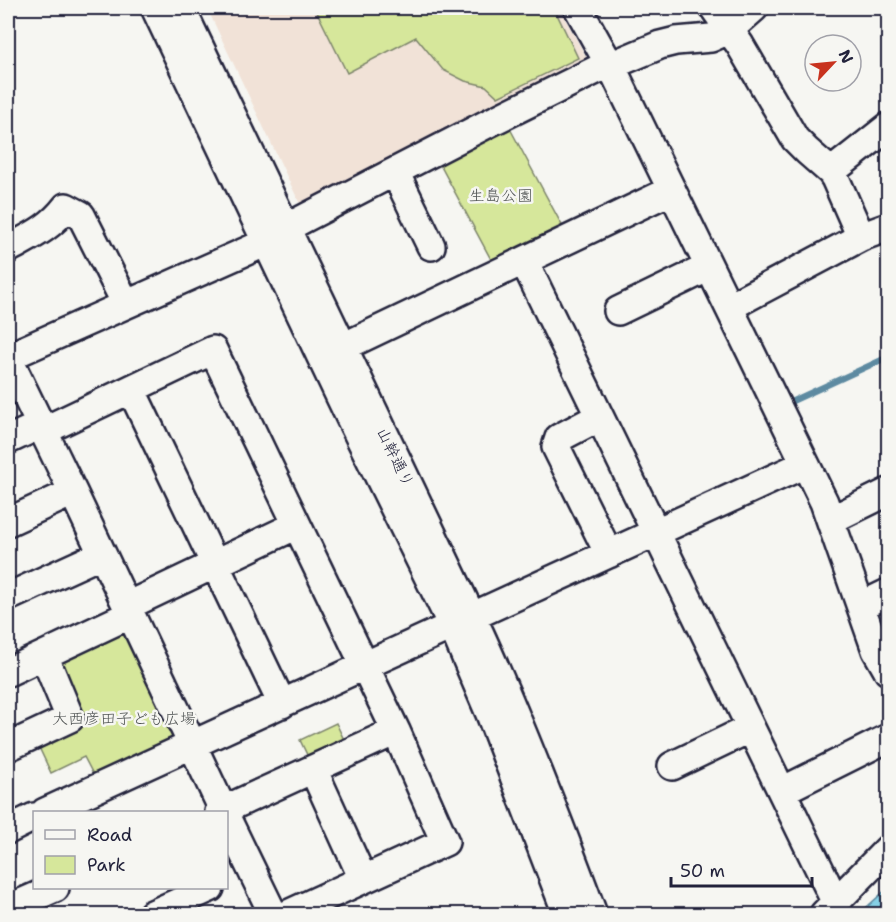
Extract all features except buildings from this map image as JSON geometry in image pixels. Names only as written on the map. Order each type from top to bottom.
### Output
[{"type":"street","name":"山幹通り","points":[[155,8],[277,235],[343,347],[462,621],[490,714],[567,915]]},
{"type":"street","name":"山幹通り","points":[[181,8],[277,235],[345,407],[462,621],[512,705],[593,915]]},
{"type":"street","points":[[578,8],[611,65],[709,267],[733,304],[824,502],[876,650],[888,671]]},
{"type":"street","points":[[222,811],[8,358],[277,235],[596,70],[660,45],[711,38],[721,19],[754,8]]},
{"type":"street","points":[[721,19],[740,45],[795,139],[831,172],[861,237]]},
{"type":"street","points":[[831,172],[888,127]]},
{"type":"street","points":[[395,172],[431,246]]},
{"type":"street","points":[[343,347],[672,190]]},
{"type":"street","points":[[8,249],[47,227],[66,207],[81,215],[126,304]]},
{"type":"street","points":[[733,304],[861,237],[888,227]]},
{"type":"street","points":[[524,261],[782,791],[829,909],[888,849]]},
{"type":"street","points":[[618,311],[709,267]]},
{"type":"street","points":[[8,440],[131,389],[213,350],[396,731],[445,842],[288,915]]},
{"type":"street","points":[[131,389],[282,704]]},
{"type":"street","points":[[599,417],[559,438],[556,447],[609,554]]},
{"type":"street","points":[[49,811],[805,464]]},
{"type":"street","points":[[8,522],[72,492]]},
{"type":"street","points":[[831,520],[888,492]]},
{"type":"street","points":[[8,672],[297,525]]},
{"type":"street","points":[[8,597],[102,554]]},
{"type":"street","points":[[861,606],[888,592]]},
{"type":"street","points":[[8,747],[70,718],[44,655]]},
{"type":"street","points":[[672,766],[751,728]]},
{"type":"street","points":[[227,811],[396,731]]},
{"type":"street","points":[[782,791],[888,738]]},
{"type":"street","points":[[313,769],[363,879]]},
{"type":"street","points":[[8,830],[33,818]]},
{"type":"street","points":[[228,823],[273,915]]},
{"type":"street","points":[[228,879],[251,868]]},
{"type":"street","points":[[13,905],[53,889]]},
{"type":"street","points":[[152,915],[208,889]]},
{"type":"shaded area","points":[[207,8],[559,8],[589,62],[303,204],[299,202]]},
{"type":"green space","points":[[315,8],[554,8],[578,58],[498,97],[486,86],[465,81],[443,70],[416,37],[347,73]]},
{"type":"green space","name":"生島公園","points":[[507,123],[565,231],[494,265],[437,159]]},
{"type":"green space","name":"大西彦田子ども広場","points":[[122,625],[177,741],[95,778],[84,757],[51,773],[37,743],[79,723],[57,660]]},
{"type":"green space","points":[[336,723],[347,746],[311,763],[300,740]]},
{"type":"water","points":[[888,888],[888,914],[859,914]]},
{"type":"waterway","points":[[786,404],[888,357]]}]
